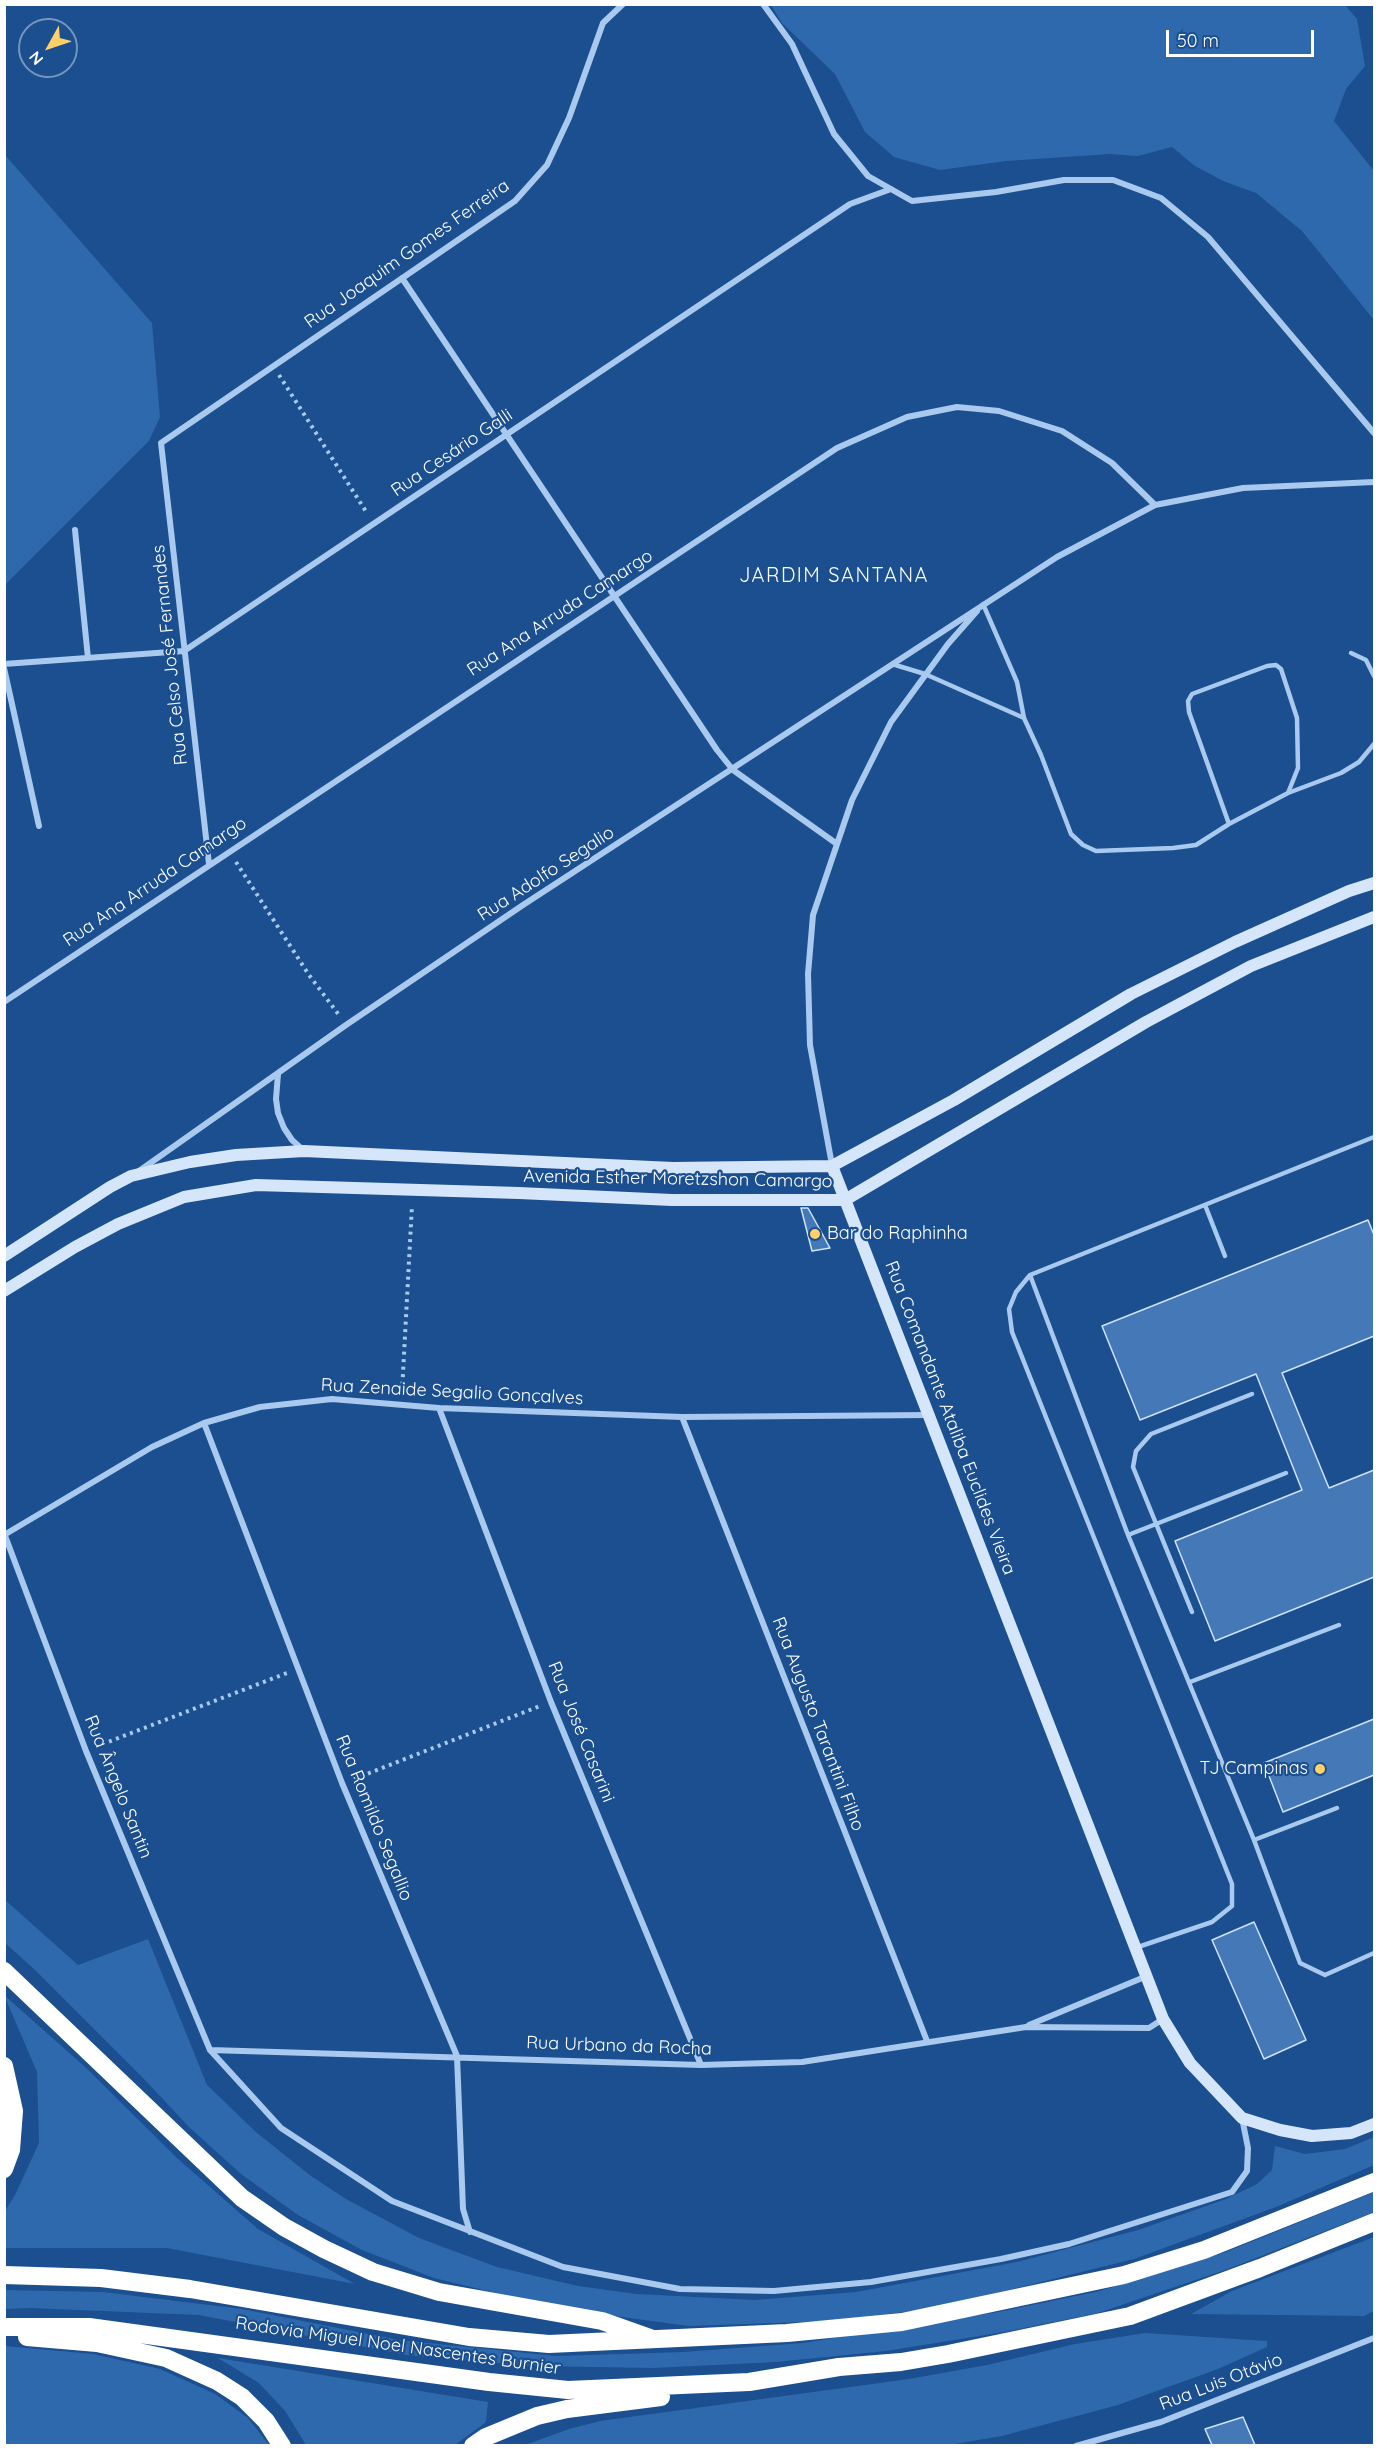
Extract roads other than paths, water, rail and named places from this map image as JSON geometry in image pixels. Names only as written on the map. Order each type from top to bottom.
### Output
[{"type":"highway","points":[[4,1971],[242,2198],[284,2227],[373,2272],[439,2292],[602,2321],[657,2341]]},
{"type":"highway","points":[[4,2066],[14,2111],[11,2150],[4,2169]]},
{"type":"highway","name":"Rodovia Miguel Noel Nascentes Burnier","points":[[4,2275],[102,2278],[190,2289],[469,2337],[549,2344],[657,2341],[787,2333],[902,2322],[1079,2286],[1204,2250],[1374,2182]]},
{"type":"highway","name":"Rodovia Miguel Noel Nascentes Burnier","points":[[4,2327],[89,2326],[489,2382],[568,2390],[749,2382],[840,2367],[901,2362],[948,2354],[1130,2316],[1260,2268],[1374,2222]]},
{"type":"highway","points":[[4,2336],[97,2343],[166,2358],[217,2381],[242,2397],[266,2421],[282,2445]]},
{"type":"highway","points":[[473,2445],[486,2437],[537,2416],[567,2409],[646,2400],[749,2382]]},
{"type":"street","name":"Rua Joaquim Gomes Ferreira","points":[[160,443],[515,201],[547,165],[569,118],[603,23],[623,4]]},
{"type":"street","points":[[764,4],[792,44],[834,134],[868,176],[912,201],[996,192],[1064,180],[1113,180],[1161,198],[1208,237],[1374,433]]},
{"type":"street","name":"Rua Cesário Galli","points":[[4,664],[184,651],[850,204],[891,189]]},
{"type":"street","points":[[402,278],[717,750],[733,770],[837,844]]},
{"type":"street","name":"Rua Ana Arruda Camargo","points":[[4,1002],[208,864],[837,448],[907,417],[957,407],[999,411],[1062,431],[1112,462],[1155,505]]},
{"type":"street","name":"Rua Celso José Fernandes","points":[[160,443],[208,864]]},
{"type":"street","name":"Rua Adolfo Segalio","points":[[131,1176],[346,1025],[523,905],[1057,557],[1155,505],[1243,488],[1374,482]]},
{"type":"street","points":[[75,530],[88,658]]},
{"type":"street","name":"Rua Comandante Ataliba Euclides Vieira","points":[[983,604],[925,674],[891,722],[852,800],[813,915],[808,974],[810,1045],[832,1166],[1137,1948],[1162,2019],[1190,2062],[1242,2118]]},
{"type":"street","points":[[4,668],[39,826]]},
{"type":"street","name":"Avenida Esther Moretzshon Camargo","points":[[4,1256],[110,1187],[131,1176],[190,1162],[236,1155],[304,1151],[673,1168],[832,1166],[954,1100],[1131,994],[1245,937],[1349,891],[1374,883]]},
{"type":"street","name":"Avenida Esther Moretzshon Camargo","points":[[4,1291],[75,1247],[118,1224],[184,1197],[256,1185],[672,1200],[845,1200],[1146,1022],[1251,966],[1374,917]]},
{"type":"street","points":[[278,1074],[276,1099],[278,1113],[292,1140],[304,1151]]},
{"type":"street","name":"Rua Zenaide Segalio Gonçalves","points":[[5,1534],[152,1447],[204,1423],[260,1407],[332,1399],[439,1408],[682,1417],[929,1415]]},
{"type":"street","name":"Rua José Casarini","points":[[439,1408],[551,1702],[701,2065]]},
{"type":"street","name":"Rua Augusto Tarantini Filho","points":[[682,1417],[927,2041]]},
{"type":"street","name":"Rua Romildo Segallio","points":[[204,1423],[342,1783],[457,2056],[463,2209],[470,2232]]},
{"type":"street","name":"Rua Ângelo Santin","points":[[5,1534],[86,1751],[210,2050]]},
{"type":"street","name":"Rua Urbano da Rocha","points":[[1026,2027],[1147,1976]]},
{"type":"street","name":"Rua Urbano da Rocha","points":[[210,2050],[701,2065],[802,2062],[1026,2027],[1149,2028],[1162,2019]]},
{"type":"street","points":[[210,2050],[282,2128],[392,2201],[562,2267],[680,2289],[774,2291],[871,2282],[1069,2244],[1232,2192],[1247,2171],[1248,2148],[1242,2118],[1280,2130],[1312,2136],[1351,2133],[1374,2124]]},
{"type":"street","name":"Rua Luis Otávio","points":[[1076,2445],[1161,2421],[1374,2338]]},
{"type":"lane","points":[[983,604],[1017,682],[1024,718],[1041,755],[1071,834],[1083,845],[1096,851],[1196,845],[1229,824],[1288,793],[1341,773],[1359,762],[1374,744]]},
{"type":"lane","points":[[1351,653],[1366,660],[1374,676]]},
{"type":"lane","points":[[892,664],[925,674],[1024,718]]},
{"type":"lane","points":[[1229,824],[1189,712],[1188,701],[1192,694],[1268,666],[1276,665],[1281,669],[1296,718],[1298,768],[1288,793]]},
{"type":"lane","points":[[1137,1948],[1212,1922],[1232,1906],[1232,1884],[1012,1332],[1009,1309],[1016,1292],[1030,1275],[1374,1137]]},
{"type":"lane","points":[[1205,1205],[1225,1256]]},
{"type":"lane","points":[[1030,1275],[1128,1535],[1254,1840],[1300,1963],[1324,1975],[1374,1953]]},
{"type":"lane","points":[[1192,1612],[1133,1467],[1136,1450],[1151,1434],[1252,1394]]},
{"type":"lane","points":[[1128,1535],[1286,1473]]},
{"type":"lane","points":[[1190,1682],[1339,1625]]},
{"type":"lane","points":[[1254,1840],[1337,1808]]},
{"type":"place","name":"Bar do Raphinha","points":[[815,1234]]},
{"type":"place","name":"TJ Campinas","points":[[1320,1769]]},
{"type":"district","name":"JARDIM SANTANA","points":[[834,576]]}]
